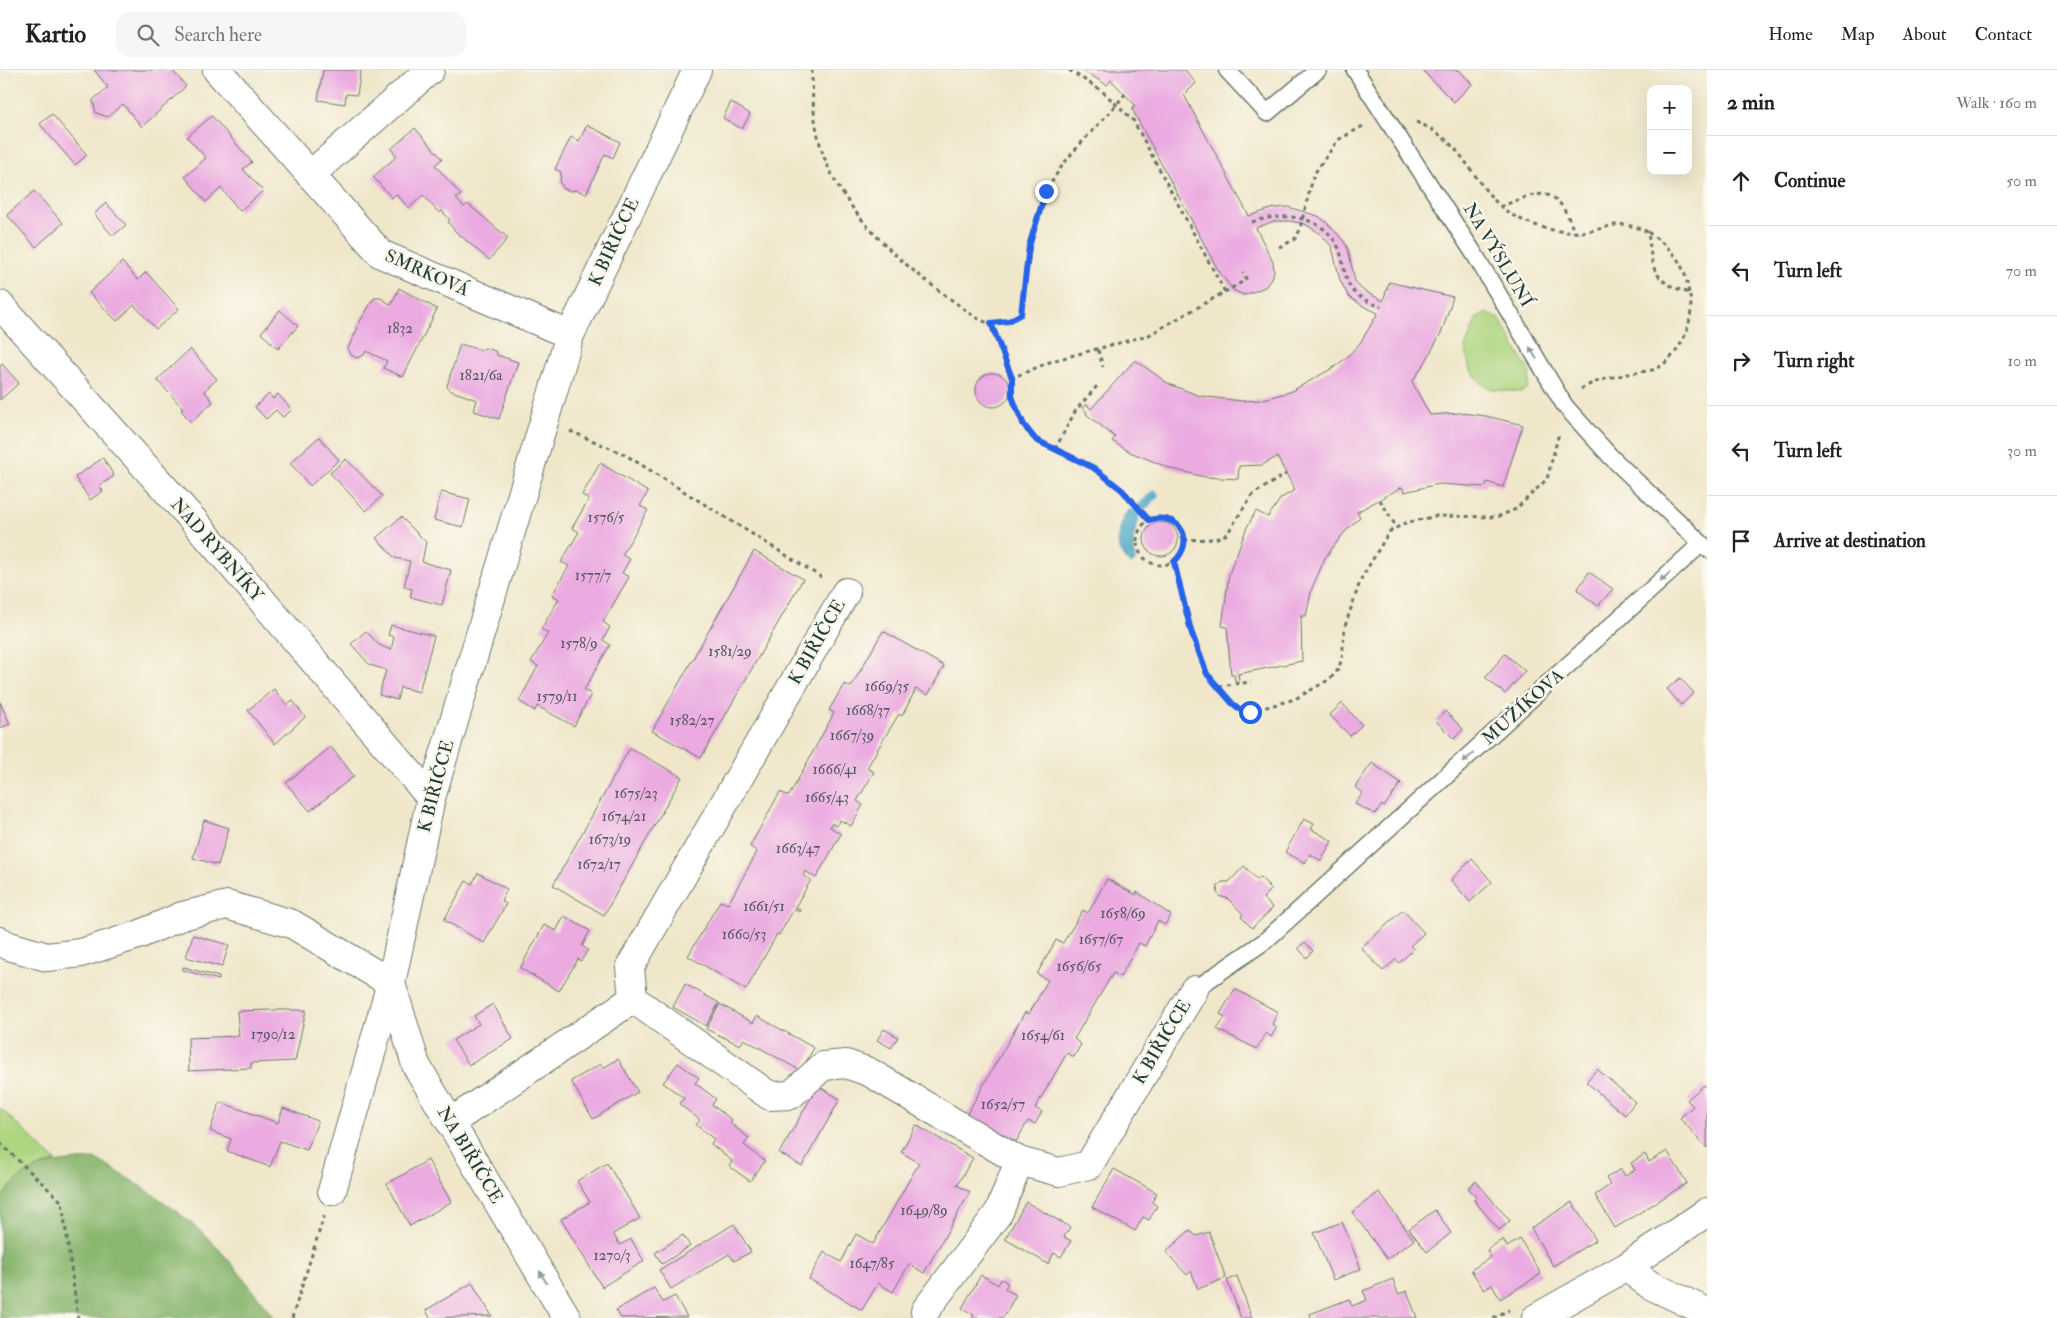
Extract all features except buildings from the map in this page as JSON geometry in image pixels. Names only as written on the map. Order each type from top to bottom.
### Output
[{"type":"street","name":"SMRKOVÁ","points":[[218,70],[381,254],[570,335]]},
{"type":"street","points":[[310,175],[430,70]]},
{"type":"street","name":"K BIŘIČCE","points":[[332,1191],[391,983],[430,798],[570,335],[697,70]]},
{"type":"street","name":"NAD RYBNÍKY","points":[[0,305],[194,521],[430,798]]},
{"type":"street","name":"K BIŘIČCE","points":[[846,592],[630,967],[633,999],[770,1096],[791,1095],[822,1066],[846,1064],[869,1072],[1019,1161],[1059,1172],[1088,1165],[1194,990]]},
{"type":"street","points":[[0,942],[47,957],[81,953],[138,935],[182,916],[227,905],[292,924],[391,983]]},
{"type":"street","name":"NA BIŘIČCE","points":[[391,983],[416,1065],[568,1318]]},
{"type":"street","points":[[451,1122],[633,999]]},
{"type":"street","points":[[925,1311],[999,1212],[1019,1161]]},
{"type":"street","points":[[1536,1318],[1626,1267],[1707,1212]]},
{"type":"street","points":[[1626,1267],[1650,1286],[1707,1312]]},
{"type":"lane","points":[[1227,70],[1267,114],[1318,70]]},
{"type":"lane","name":"NA VÝSLUNÍ","points":[[1356,70],[1486,274],[1562,400],[1611,457],[1704,547]]},
{"type":"lane","name":"MUŽÍKOVA","points":[[1339,876],[1704,547]]},
{"type":"lane","name":"K BIŘIČCE","points":[[1194,990],[1265,941],[1339,876]]},
{"type":"path","points":[[812,70],[812,96],[818,140],[831,172],[852,208],[896,256],[975,316],[991,323],[1009,321],[1021,314],[1029,246],[1046,191],[1060,168],[1125,94]]},
{"type":"path","points":[[1069,70],[1102,91],[1133,120],[1225,292]]},
{"type":"path","points":[[1174,562],[1200,658],[1207,674],[1232,703],[1242,711],[1250,712],[1295,698],[1330,678],[1338,670],[1342,658],[1345,626],[1361,579],[1389,532],[1405,524],[1437,516],[1497,517],[1516,509],[1547,479],[1562,400],[1581,388],[1600,380],[1656,369],[1674,352],[1689,330],[1692,302],[1686,274],[1679,259],[1668,247],[1648,232],[1630,224],[1615,224],[1574,232],[1544,228],[1516,217],[1500,207],[1459,151],[1447,139],[1433,128],[1411,120],[1358,127],[1338,140],[1314,174],[1300,232],[1294,240],[1279,247]]},
{"type":"path","points":[[1500,207],[1534,194],[1551,196],[1566,210],[1574,232]]},
{"type":"path","points":[[1252,222],[1271,216],[1284,216],[1317,224],[1331,236],[1339,249],[1347,282],[1355,294],[1381,307]]},
{"type":"path","points":[[1648,232],[1654,269],[1668,286],[1689,293]]},
{"type":"path","points":[[1012,378],[1052,361],[1149,335],[1246,279],[1243,272]]},
{"type":"path","points":[[991,323],[1012,378],[1012,396],[1024,425],[1036,440],[1094,468],[1130,499],[1148,518],[1167,518],[1180,527],[1185,542],[1183,550],[1174,562],[1159,566],[1145,560],[1140,554],[1136,538],[1139,530],[1148,518]]},
{"type":"path","points":[[1098,350],[1103,366]]},
{"type":"path","points":[[1055,449],[1076,410],[1097,386]]},
{"type":"path","name":"K BIŘIČCE","points":[[544,420],[624,454],[846,592]]},
{"type":"path","points":[[1184,540],[1215,539],[1227,534],[1252,495],[1286,474]]},
{"type":"path","points":[[1380,500],[1397,528]]},
{"type":"path","points":[[1218,686],[1251,682]]},
{"type":"path","points":[[0,1143],[62,1202],[78,1318]]},
{"type":"path","points":[[292,1318],[332,1191]]},
{"type":"green space","points":[[1486,313],[1499,318],[1530,373],[1528,388],[1522,392],[1494,390],[1482,384],[1470,369],[1465,348],[1477,317]]},
{"type":"green space","points":[[0,1108],[56,1161],[39,1168],[17,1181],[0,1201]]},
{"type":"green space","points":[[96,1159],[157,1197],[203,1233],[235,1268],[274,1318],[0,1318],[0,1201],[9,1188],[19,1179],[41,1166],[67,1161]]},
{"type":"water","points":[[1130,509],[1139,519],[1133,538],[1135,562],[1131,564],[1121,552],[1118,537],[1122,521]]},
{"type":"waterway","points":[[1134,515],[1154,495]]},
{"type":"route","points":[[1046,191],[1029,246],[1021,314],[1009,321],[991,323],[1012,378],[1012,396],[1016,407],[1024,425],[1036,440],[1094,468],[1122,490],[1149,520],[1159,517],[1167,518],[1180,527],[1185,542],[1183,550],[1174,562],[1191,631],[1200,658],[1207,674],[1232,703],[1242,711],[1250,712]]}]
